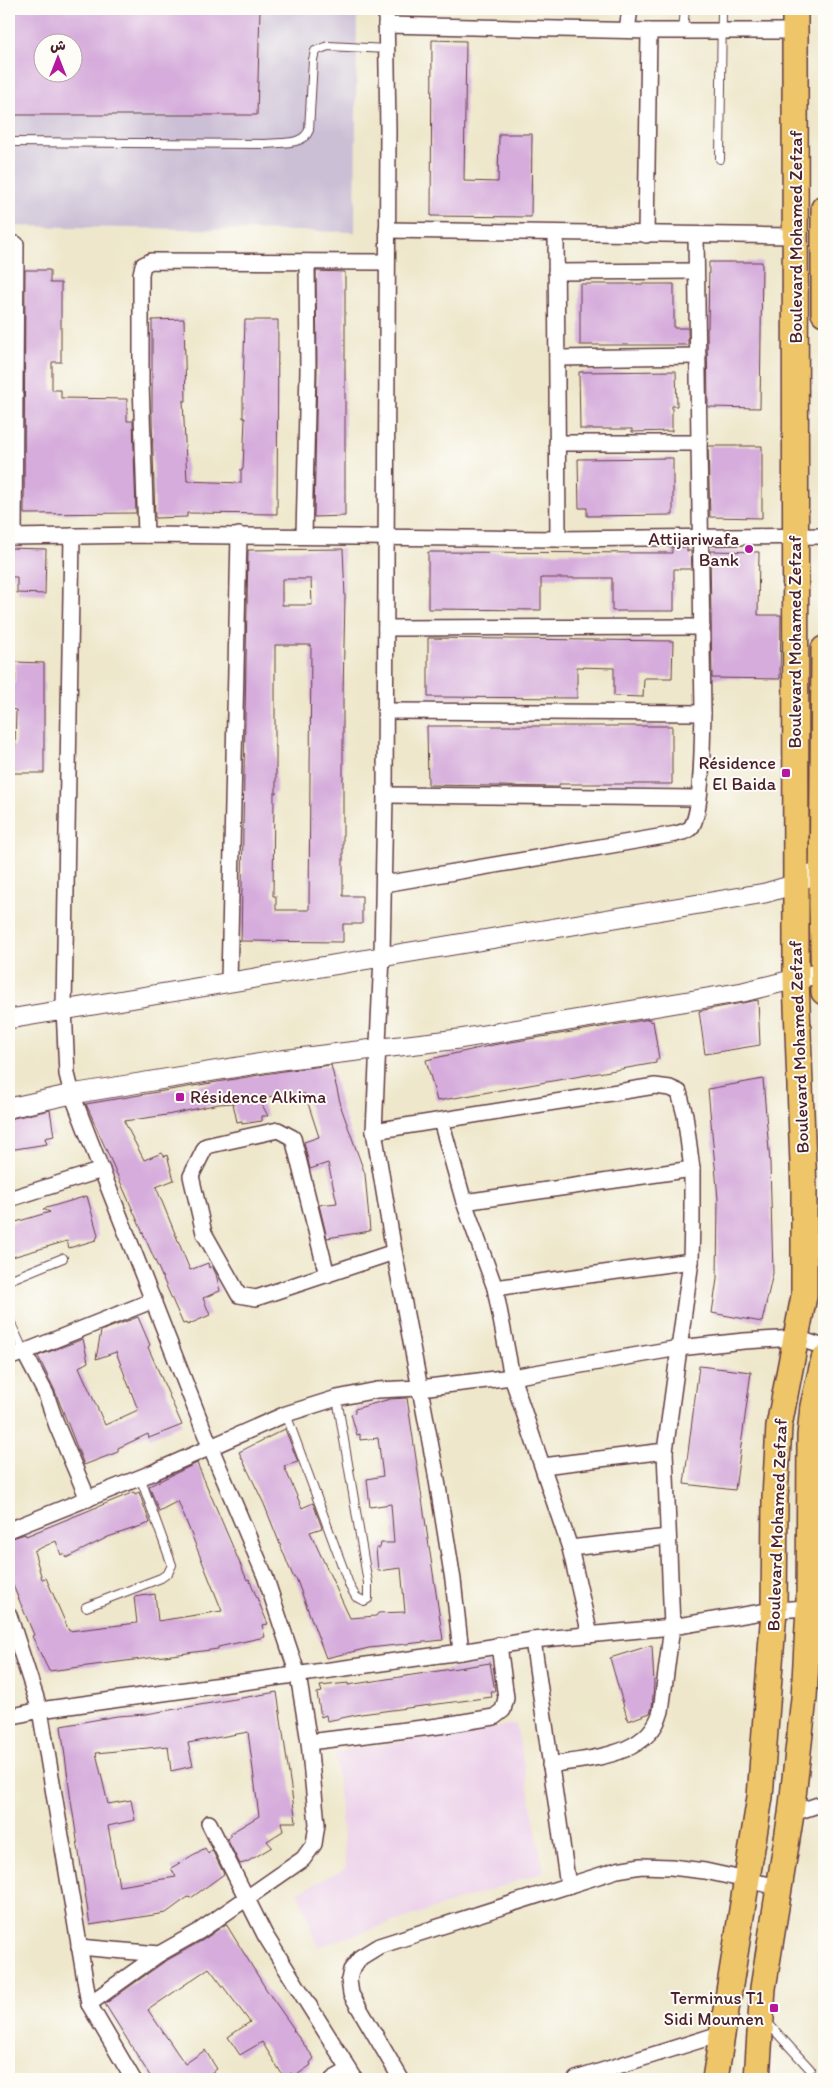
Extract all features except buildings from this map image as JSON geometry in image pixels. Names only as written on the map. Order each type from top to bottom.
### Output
[{"type":"main road","name":"Boulevard Mohamed Zefzaf","points":[[715,2079],[748,1881],[765,1746],[774,1610],[775,1498],[779,1426],[804,1296],[804,1234],[796,980],[795,20]]},
{"type":"main road","name":"Boulevard Mohamed Zefzaf","points":[[824,208],[824,313]]},
{"type":"main road","name":"Boulevard Mohamed Zefzaf","points":[[824,649],[824,979]]},
{"type":"main road","name":"Boulevard Mohamed Zefzaf","points":[[757,2079],[763,1988],[792,1814],[804,1698],[817,1496],[813,1406],[824,1359]]},
{"type":"street","points":[[386,9],[386,711],[382,956],[374,1131],[394,1252],[420,1388],[452,1580],[461,1652]]},
{"type":"street","points":[[628,30],[630,9]]},
{"type":"street","points":[[386,25],[722,31],[795,20]]},
{"type":"street","points":[[646,235],[649,31]]},
{"type":"street","points":[[387,230],[556,234],[796,236]]},
{"type":"street","points":[[556,234],[558,539]]},
{"type":"street","points":[[384,884],[684,832],[693,824],[698,798],[703,713],[696,236]]},
{"type":"street","points":[[16,244],[11,537],[239,535],[558,539],[824,536]]},
{"type":"street","points":[[146,535],[141,383],[142,267],[145,263],[151,260],[387,262]]},
{"type":"street","points":[[304,536],[308,370],[307,262]]},
{"type":"street","points":[[556,272],[696,271]]},
{"type":"street","points":[[796,277],[824,278]]},
{"type":"street","points":[[557,358],[698,356]]},
{"type":"street","points":[[557,443],[699,442]]},
{"type":"street","points":[[229,982],[239,535]]},
{"type":"street","points":[[72,536],[64,1008],[66,1057],[72,1094],[210,1446],[265,1576],[298,1675],[309,1742],[317,1824],[314,1844],[303,1859],[198,1932],[159,1954],[89,2004]]},
{"type":"street","points":[[386,628],[702,627]]},
{"type":"street","points":[[386,711],[703,713]]},
{"type":"street","points":[[385,795],[698,798]]},
{"type":"street","points":[[9,1019],[64,1008],[764,893],[779,890],[823,869]]},
{"type":"street","points":[[9,1108],[72,1094],[281,1060],[459,1039],[742,992],[796,980],[824,979]]},
{"type":"street","points":[[374,1131],[646,1087],[670,1088],[679,1092],[686,1115],[692,1169],[691,1261],[665,1451],[672,1627],[661,1711],[659,1719],[650,1734],[636,1744],[619,1752],[550,1765]]},
{"type":"street","points":[[441,1120],[464,1202],[494,1288],[512,1377],[570,1548],[590,1635]]},
{"type":"street","points":[[327,1275],[293,1138],[278,1130],[206,1146],[191,1176],[204,1233],[239,1295],[256,1298],[327,1275],[394,1252]]},
{"type":"street","points":[[464,1202],[692,1169]]},
{"type":"street","points":[[9,1199],[102,1170]]},
{"type":"street","points":[[494,1288],[691,1261]]},
{"type":"street","points":[[9,1358],[154,1300]]},
{"type":"street","points":[[9,1530],[140,1478],[286,1414],[337,1398],[377,1390],[420,1388],[512,1377],[679,1348],[744,1341],[797,1338],[824,1347]]},
{"type":"street","points":[[24,1352],[46,1394],[57,1426],[88,1499]]},
{"type":"street","points":[[543,1466],[665,1451]]},
{"type":"street","points":[[570,1548],[668,1536]]},
{"type":"street","points":[[9,1716],[40,1710],[461,1652],[533,1640],[672,1627],[774,1610],[809,1608]]},
{"type":"street","points":[[9,1615],[40,1710],[89,2004],[133,2079]]},
{"type":"street","points":[[533,1640],[568,1886]]},
{"type":"street","points":[[309,1742],[449,1725],[494,1717],[503,1710],[506,1698],[499,1645]]},
{"type":"street","points":[[792,1814],[824,1803]]},
{"type":"street","points":[[209,1823],[265,1935],[352,2074],[333,2079]]},
{"type":"street","points":[[401,2079],[351,1994],[348,1980],[351,1970],[361,1957],[388,1943],[617,1870],[641,1866],[686,1868],[779,1887]]},
{"type":"street","points":[[78,1947],[159,1954]]},
{"type":"street","points":[[576,2079],[722,2033]]},
{"type":"lane","points":[[683,31],[685,9]]},
{"type":"lane","points":[[720,159],[722,9]]},
{"type":"lane","points":[[9,142],[266,144],[300,141],[305,138],[309,130],[313,60],[316,51],[328,46],[387,48]]},
{"type":"lane","points":[[9,1280],[63,1258]]},
{"type":"lane","points":[[9,1320],[24,1352]]},
{"type":"lane","points":[[286,1414],[350,1587],[356,1598],[364,1601],[368,1599],[368,1583],[337,1398]]},
{"type":"lane","points":[[86,1607],[160,1578],[168,1572],[172,1565],[140,1478]]},
{"type":"lane","points":[[761,2015],[796,2051],[810,2069]]},
{"type":"shaded area","points":[[9,9],[357,9],[355,232],[9,226]]},
{"type":"shaded area","points":[[516,1724],[544,1872],[318,1947],[298,1892],[346,1868],[335,1752]]},
{"type":"place","name":"Attijariwafa Bank","points":[[749,549]]},
{"type":"place","name":"Résidence El Baida","points":[[786,773]]},
{"type":"place","name":"Résidence Alkima","points":[[180,1097]]},
{"type":"place","name":"Terminus T1 Sidi Moumen","points":[[774,2008]]}]
